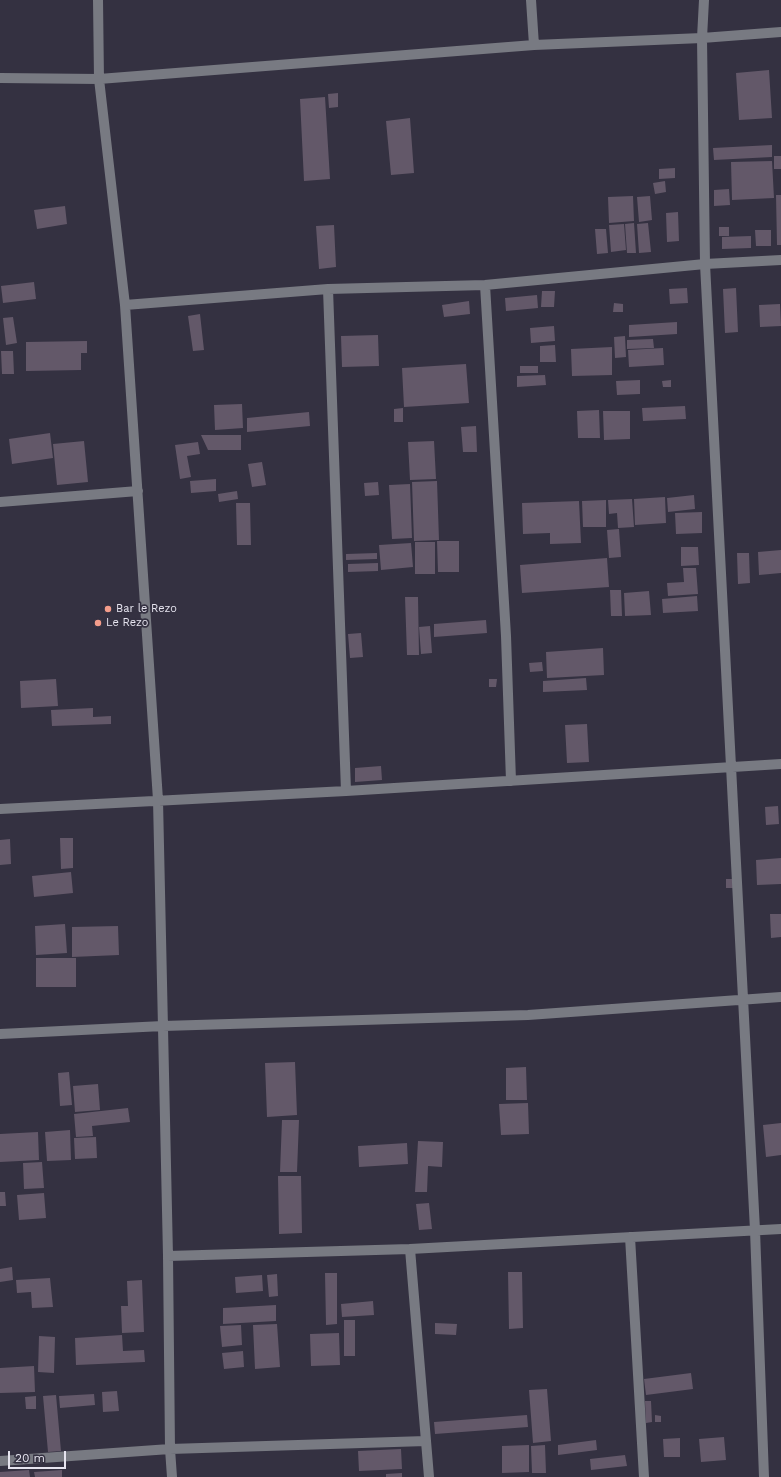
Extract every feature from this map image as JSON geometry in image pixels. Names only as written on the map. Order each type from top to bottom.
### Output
[{"type":"street","points":[[98,0],[98,79],[125,305],[158,800],[168,1256],[170,1449],[172,1477]]},
{"type":"street","points":[[532,0],[534,45]]},
{"type":"street","points":[[704,0],[702,38],[705,264],[755,1230],[764,1477]]},
{"type":"street","points":[[0,78],[98,79],[534,45],[702,38],[781,32]]},
{"type":"street","points":[[125,305],[328,289],[485,286],[705,264],[781,260]]},
{"type":"street","points":[[485,286],[506,628],[511,781]]},
{"type":"street","points":[[328,289],[346,791]]},
{"type":"street","points":[[0,502],[138,491]]},
{"type":"street","points":[[0,809],[346,791],[781,764]]},
{"type":"street","points":[[0,1034],[163,1026],[528,1015],[781,997]]},
{"type":"street","points":[[168,1256],[410,1249],[781,1229]]},
{"type":"street","points":[[630,1237],[644,1477]]},
{"type":"street","points":[[410,1249],[429,1477]]},
{"type":"street","points":[[0,1460],[170,1449],[426,1441]]},
{"type":"building","points":[[769,70],[772,118],[739,120],[736,73]]},
{"type":"building","points":[[338,93],[338,107],[329,108],[328,94]]},
{"type":"building","points":[[325,97],[330,179],[304,181],[300,99]]},
{"type":"building","points":[[410,118],[414,173],[391,175],[386,121]]},
{"type":"building","points":[[772,145],[772,157],[714,160],[713,148]]},
{"type":"building","points":[[774,156],[781,156],[781,169],[774,169]]},
{"type":"building","points":[[772,161],[774,198],[732,200],[731,162]]},
{"type":"building","points":[[675,168],[675,178],[659,179],[659,169]]},
{"type":"building","points":[[665,181],[666,192],[655,194],[653,183]]},
{"type":"building","points":[[729,189],[730,205],[714,206],[714,190]]},
{"type":"building","points":[[776,195],[781,195],[781,245],[777,245]]},
{"type":"building","points":[[633,196],[634,221],[609,223],[608,197]]},
{"type":"building","points":[[650,196],[652,220],[639,222],[637,197]]},
{"type":"building","points":[[65,206],[67,224],[37,229],[34,210]]},
{"type":"building","points":[[678,212],[679,241],[667,242],[666,213]]},
{"type":"building","points":[[634,223],[636,253],[627,253],[625,224]]},
{"type":"building","points":[[648,223],[651,252],[639,253],[637,224]]},
{"type":"building","points":[[624,224],[626,250],[611,252],[609,225]]},
{"type":"building","points":[[334,225],[336,267],[319,269],[316,226]]},
{"type":"building","points":[[719,227],[729,227],[729,236],[719,236]]},
{"type":"building","points":[[595,229],[606,229],[608,253],[597,254]]},
{"type":"building","points":[[755,230],[771,230],[771,246],[756,246]]},
{"type":"building","points":[[751,236],[751,248],[722,249],[722,237]]},
{"type":"building","points":[[34,282],[36,299],[3,303],[1,286]]},
{"type":"building","points":[[687,288],[688,303],[670,304],[669,289]]},
{"type":"building","points":[[736,288],[738,332],[725,333],[723,289]]},
{"type":"building","points":[[542,291],[555,291],[554,307],[541,307]]},
{"type":"building","points":[[537,295],[538,308],[506,311],[505,298]]},
{"type":"building","points":[[469,301],[470,314],[444,317],[442,305]]},
{"type":"building","points":[[614,303],[623,304],[623,312],[613,312]]},
{"type":"building","points":[[780,304],[781,326],[760,327],[759,305]]},
{"type":"building","points":[[200,314],[204,350],[193,351],[188,316]]},
{"type":"building","points":[[13,317],[17,343],[6,345],[3,318]]},
{"type":"building","points":[[677,322],[677,334],[629,337],[629,325]]},
{"type":"building","points":[[554,326],[555,341],[531,343],[530,328]]},
{"type":"building","points":[[378,335],[379,366],[342,367],[341,336]]},
{"type":"building","points":[[625,336],[626,357],[615,358],[614,337]]},
{"type":"building","points":[[653,339],[654,348],[627,349],[627,340]]},
{"type":"building","points":[[87,341],[87,353],[81,353],[81,370],[26,371],[26,342]]},
{"type":"building","points":[[555,345],[556,362],[540,362],[540,346]]},
{"type":"building","points":[[612,347],[612,375],[572,376],[571,349]]},
{"type":"building","points":[[663,348],[664,365],[629,367],[628,350]]},
{"type":"building","points":[[1,351],[13,351],[14,374],[2,374]]},
{"type":"building","points":[[466,364],[469,403],[404,407],[402,368]]},
{"type":"building","points":[[520,366],[538,366],[538,373],[520,373]]},
{"type":"building","points":[[545,375],[546,385],[517,387],[517,376]]},
{"type":"building","points":[[640,380],[640,394],[617,395],[616,381]]},
{"type":"building","points":[[671,380],[671,387],[663,387],[662,381]]},
{"type":"building","points":[[242,404],[243,428],[215,430],[214,405]]},
{"type":"building","points":[[685,406],[686,419],[643,421],[642,408]]},
{"type":"building","points":[[403,408],[403,422],[394,422],[394,409]]},
{"type":"building","points":[[599,410],[600,438],[578,438],[577,411]]},
{"type":"building","points":[[603,411],[630,411],[630,439],[604,440]]},
{"type":"building","points":[[309,412],[310,426],[247,432],[247,418]]},
{"type":"building","points":[[476,426],[477,452],[463,452],[461,427]]},
{"type":"building","points":[[50,433],[53,458],[12,464],[9,439]]},
{"type":"building","points":[[201,435],[241,435],[241,450],[208,450]]},
{"type":"building","points":[[84,441],[88,482],[57,485],[53,444]]},
{"type":"building","points":[[434,441],[436,479],[410,480],[408,442]]},
{"type":"building","points":[[198,442],[200,454],[187,456],[191,477],[180,479],[175,445]]},
{"type":"building","points":[[262,462],[266,485],[252,487],[248,464]]},
{"type":"building","points":[[216,479],[216,491],[191,493],[190,481]]},
{"type":"building","points":[[437,481],[439,540],[414,541],[412,482]]},
{"type":"building","points":[[378,482],[379,495],[365,496],[364,483]]},
{"type":"building","points":[[410,484],[412,538],[392,539],[389,485]]},
{"type":"building","points":[[237,491],[238,499],[219,502],[218,494]]},
{"type":"building","points":[[694,495],[695,509],[668,512],[667,498]]},
{"type":"building","points":[[665,497],[666,523],[635,525],[634,499]]},
{"type":"building","points":[[632,499],[634,527],[618,528],[617,513],[609,514],[608,500]]},
{"type":"building","points":[[606,500],[606,527],[583,527],[582,501]]},
{"type":"building","points":[[579,501],[581,543],[550,544],[550,533],[523,534],[522,503]]},
{"type":"building","points":[[236,503],[250,503],[251,545],[237,545]]},
{"type":"building","points":[[702,512],[702,533],[676,534],[675,513]]},
{"type":"building","points":[[619,529],[621,557],[609,558],[607,530]]},
{"type":"building","points":[[437,541],[459,541],[459,572],[438,572]]},
{"type":"building","points":[[415,542],[435,542],[435,574],[415,574]]},
{"type":"building","points":[[411,543],[413,567],[381,570],[379,545]]},
{"type":"building","points":[[681,547],[698,547],[699,565],[681,566]]},
{"type":"building","points":[[781,550],[781,573],[759,575],[758,552]]},
{"type":"building","points":[[377,553],[377,559],[346,560],[346,554]]},
{"type":"building","points":[[737,553],[749,553],[750,583],[738,584]]},
{"type":"building","points":[[607,558],[609,587],[522,593],[520,565]]},
{"type":"building","points":[[378,563],[378,571],[348,572],[348,564]]},
{"type":"building","points":[[683,568],[696,568],[698,594],[668,596],[667,583],[684,582]]},
{"type":"building","points":[[610,590],[621,590],[622,616],[611,616]]},
{"type":"building","points":[[649,591],[651,615],[625,616],[624,593]]},
{"type":"building","points":[[697,596],[698,611],[663,613],[662,599]]},
{"type":"building","points":[[405,597],[418,597],[419,655],[407,655]]},
{"type":"building","points":[[486,620],[487,633],[434,637],[434,624]]},
{"type":"building","points":[[430,626],[432,653],[421,654],[419,627]]},
{"type":"building","points":[[361,633],[363,657],[350,658],[348,634]]},
{"type":"building","points":[[603,648],[604,675],[547,678],[546,652]]},
{"type":"building","points":[[542,662],[543,671],[530,672],[529,663]]},
{"type":"building","points":[[586,678],[587,690],[543,692],[543,681]]},
{"type":"building","points":[[56,679],[58,706],[21,708],[20,681]]},
{"type":"building","points":[[489,679],[497,679],[496,687],[489,687]]},
{"type":"building","points":[[93,708],[93,717],[111,716],[111,724],[52,726],[51,710]]},
{"type":"building","points":[[587,724],[589,762],[567,763],[565,725]]},
{"type":"building","points":[[381,766],[382,780],[355,782],[355,768]]},
{"type":"building","points":[[778,806],[779,824],[766,825],[765,807]]},
{"type":"building","points":[[60,838],[73,838],[73,868],[61,869]]},
{"type":"building","points":[[10,839],[11,864],[0,865],[0,840]]},
{"type":"building","points":[[781,858],[781,884],[757,885],[756,860]]},
{"type":"building","points":[[71,872],[73,893],[34,897],[32,876]]},
{"type":"building","points":[[726,879],[733,879],[733,888],[726,888]]},
{"type":"building","points":[[770,914],[781,914],[781,937],[771,938]]},
{"type":"building","points":[[65,924],[67,953],[36,955],[35,926]]},
{"type":"building","points":[[118,926],[119,955],[72,957],[72,927]]},
{"type":"building","points":[[36,958],[76,958],[76,987],[36,987]]},
{"type":"building","points":[[295,1062],[297,1115],[267,1117],[265,1063]]},
{"type":"building","points":[[526,1067],[527,1100],[506,1100],[506,1068]]},
{"type":"building","points":[[69,1072],[72,1105],[60,1106],[58,1073]]},
{"type":"building","points":[[98,1084],[100,1110],[75,1112],[73,1086]]},
{"type":"building","points":[[528,1103],[529,1134],[501,1135],[499,1104]]},
{"type":"building","points":[[128,1108],[130,1122],[92,1126],[93,1136],[76,1137],[74,1114]]},
{"type":"building","points":[[282,1120],[299,1120],[297,1172],[280,1172]]},
{"type":"building","points":[[781,1123],[781,1155],[766,1157],[763,1125]]},
{"type":"building","points":[[70,1130],[71,1160],[47,1161],[45,1132]]},
{"type":"building","points":[[38,1132],[39,1160],[0,1162],[0,1134]]},
{"type":"building","points":[[96,1137],[97,1158],[75,1159],[74,1138]]},
{"type":"building","points":[[418,1141],[443,1142],[442,1167],[428,1166],[427,1192],[415,1192]]},
{"type":"building","points":[[407,1143],[408,1164],[359,1167],[358,1146]]},
{"type":"building","points":[[42,1162],[44,1188],[24,1189],[23,1163]]},
{"type":"building","points":[[278,1176],[301,1176],[302,1233],[279,1234]]},
{"type":"building","points":[[0,1192],[5,1192],[6,1206],[0,1206]]},
{"type":"building","points":[[44,1193],[46,1218],[19,1220],[17,1195]]},
{"type":"building","points":[[429,1203],[432,1229],[419,1230],[416,1204]]},
{"type":"building","points":[[12,1267],[13,1280],[0,1282],[0,1269]]},
{"type":"building","points":[[508,1272],[522,1272],[523,1328],[509,1329]]},
{"type":"building","points":[[325,1273],[337,1273],[337,1324],[326,1325]]},
{"type":"building","points":[[277,1274],[278,1296],[269,1297],[267,1275]]},
{"type":"building","points":[[262,1275],[263,1291],[236,1293],[235,1277]]},
{"type":"building","points":[[50,1278],[53,1307],[32,1308],[31,1292],[17,1293],[16,1280]]},
{"type":"building","points":[[142,1280],[144,1332],[122,1333],[121,1306],[128,1306],[127,1281]]},
{"type":"building","points":[[373,1301],[374,1315],[342,1317],[341,1304]]},
{"type":"building","points":[[276,1305],[276,1321],[223,1324],[223,1308]]},
{"type":"building","points":[[344,1320],[355,1320],[355,1356],[344,1356]]},
{"type":"building","points":[[435,1323],[457,1324],[456,1335],[435,1334]]},
{"type":"building","points":[[277,1324],[280,1367],[255,1369],[253,1325]]},
{"type":"building","points":[[241,1325],[242,1345],[222,1347],[220,1326]]},
{"type":"building","points":[[339,1333],[340,1365],[311,1366],[310,1334]]},
{"type":"building","points":[[122,1335],[123,1351],[144,1350],[145,1362],[76,1365],[75,1338]]},
{"type":"building","points":[[39,1336],[55,1337],[54,1373],[38,1372]]},
{"type":"building","points":[[243,1351],[244,1367],[224,1369],[222,1353]]},
{"type":"building","points":[[34,1366],[35,1392],[0,1393],[0,1368]]},
{"type":"building","points":[[691,1373],[693,1389],[646,1395],[644,1379]]},
{"type":"building","points":[[547,1389],[551,1441],[533,1443],[529,1390]]},
{"type":"building","points":[[117,1391],[119,1411],[103,1412],[102,1392]]},
{"type":"building","points":[[94,1394],[95,1405],[60,1408],[59,1396]]},
{"type":"building","points":[[56,1395],[61,1451],[48,1452],[43,1396]]},
{"type":"building","points":[[36,1396],[36,1409],[26,1409],[25,1397]]},
{"type":"building","points":[[645,1401],[651,1401],[652,1422],[646,1423]]},
{"type":"building","points":[[527,1415],[528,1427],[435,1434],[434,1422]]},
{"type":"building","points":[[655,1415],[661,1416],[661,1422],[655,1422]]},
{"type":"building","points":[[724,1437],[726,1460],[701,1462],[699,1439]]},
{"type":"building","points":[[680,1438],[680,1457],[664,1457],[663,1439]]},
{"type":"building","points":[[596,1440],[597,1450],[558,1455],[558,1445]]},
{"type":"building","points":[[529,1445],[529,1472],[502,1473],[502,1446]]},
{"type":"building","points":[[545,1445],[546,1473],[532,1473],[531,1446]]},
{"type":"building","points":[[401,1449],[402,1469],[359,1471],[358,1451]]},
{"type":"building","points":[[625,1455],[627,1466],[591,1470],[590,1459]]},
{"type":"building","points":[[29,1470],[30,1477],[0,1477],[0,1472]]},
{"type":"building","points":[[62,1470],[62,1477],[35,1477],[34,1472]]},
{"type":"building","points":[[402,1473],[402,1477],[386,1477],[386,1474]]},
{"type":"place","name":"Bar le Rezo","points":[[108,609]]},
{"type":"place","name":"Le Rezo","points":[[98,623]]}]
